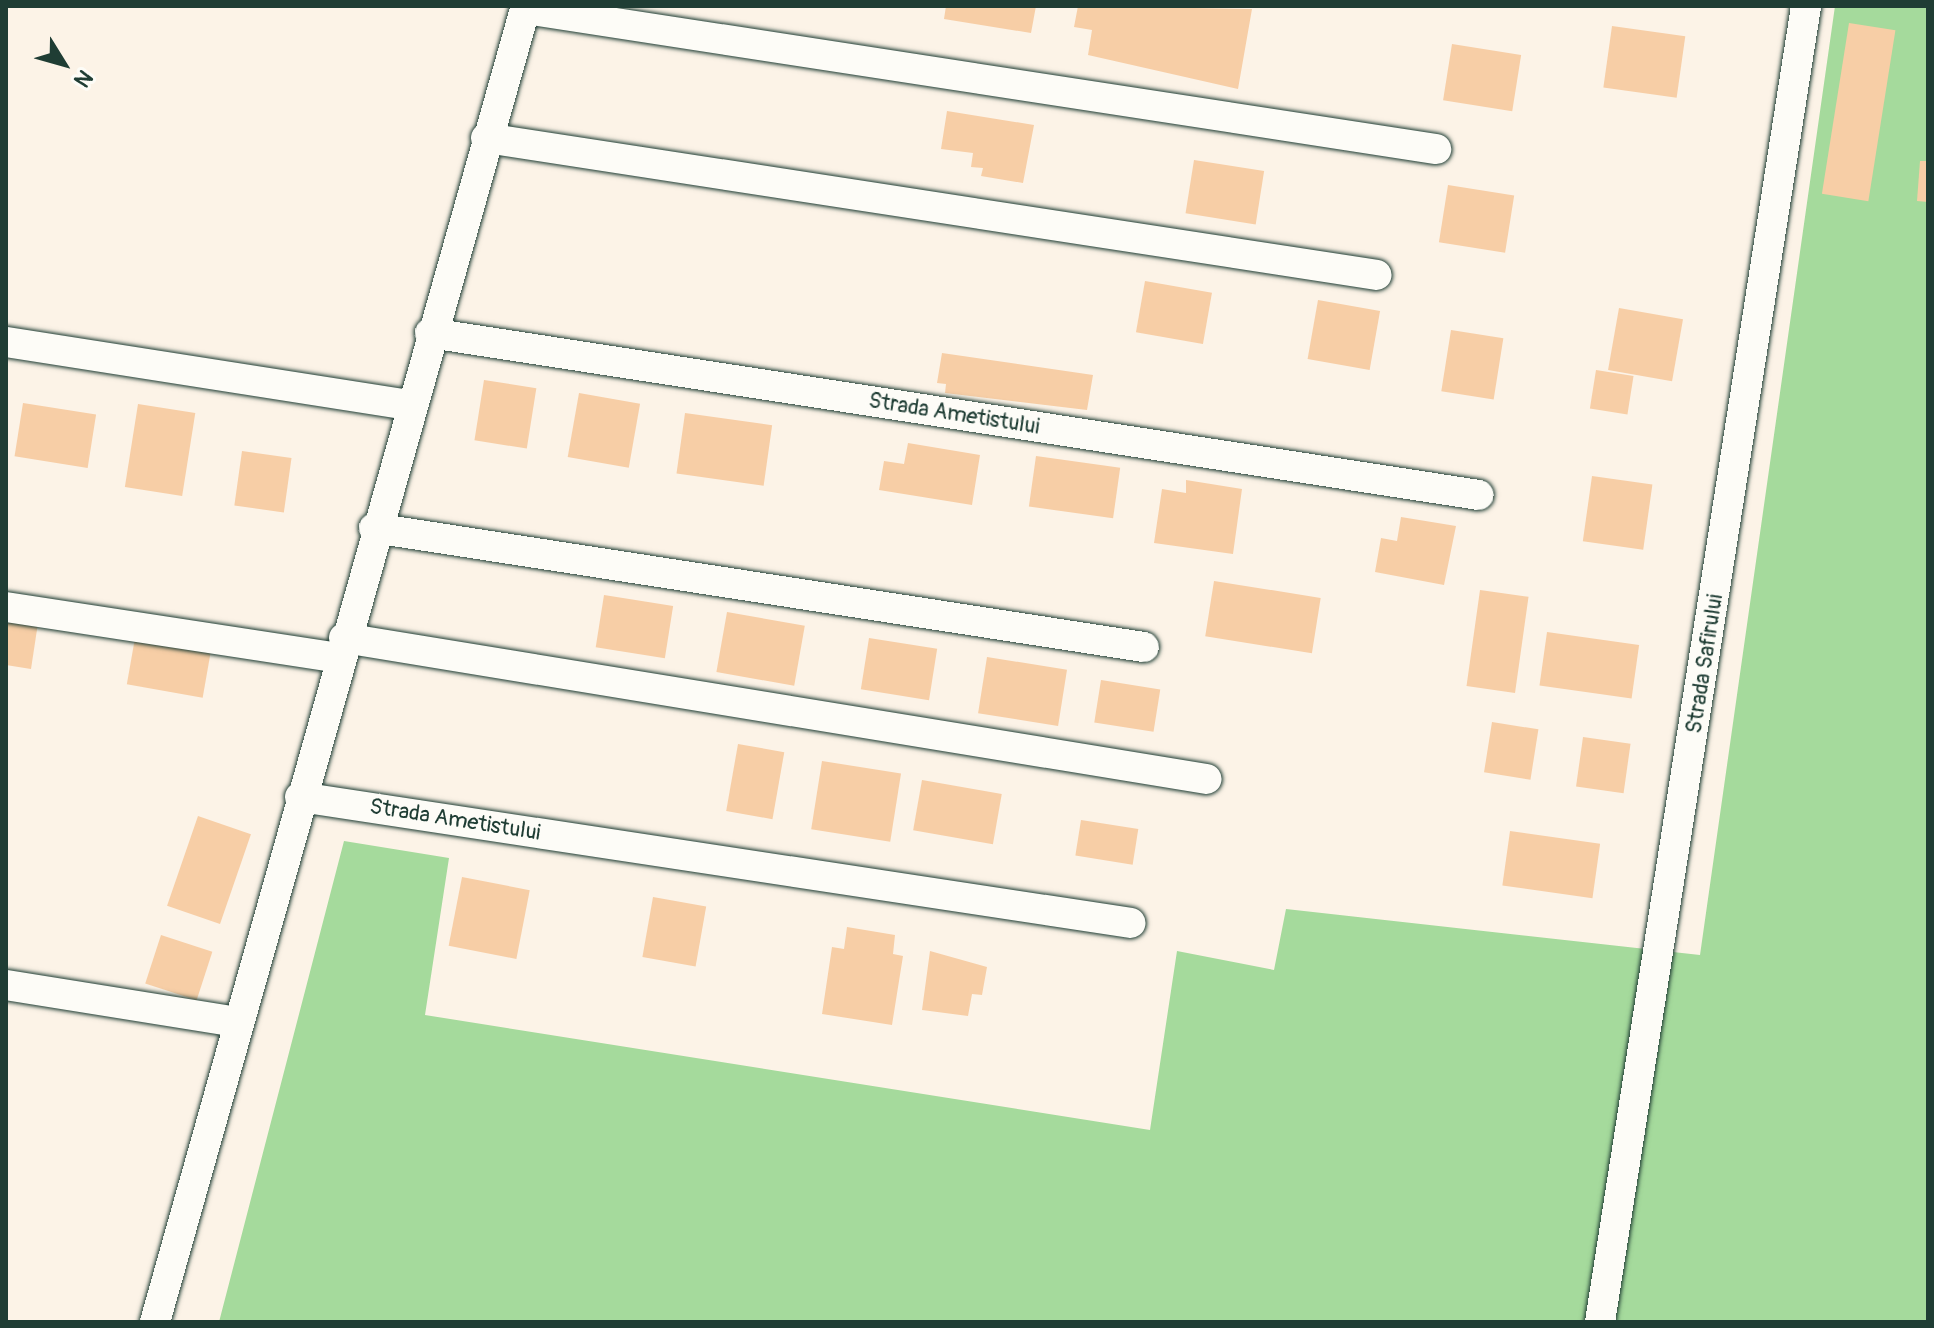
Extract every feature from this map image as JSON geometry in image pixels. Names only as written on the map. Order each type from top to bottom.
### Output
[{"type":"street","name":"Strada Safirului","points":[[1600,1322],[1806,6]]},
{"type":"street","points":[[155,1322],[374,528],[526,8],[1436,149]]},
{"type":"street","points":[[486,138],[1377,275]]},
{"type":"street","name":"Strada Ametistului","points":[[430,333],[1479,495]]},
{"type":"street","points":[[6,342],[409,405]]},
{"type":"street","points":[[374,528],[1144,647]]},
{"type":"street","points":[[6,607],[341,648],[1207,779]]},
{"type":"street","name":"Strada Ametistului","points":[[300,797],[1131,923]]},
{"type":"street","points":[[6,985],[237,1022]]},
{"type":"green space","points":[[1835,6],[1928,6],[1928,1322],[219,1322],[344,841],[449,858],[425,1015],[1150,1130],[1177,951],[1274,970],[1286,909],[1700,955]]},
{"type":"building","points":[[946,6],[1036,6],[1031,33],[944,19]]},
{"type":"building","points":[[1078,6],[1252,9],[1238,89],[1088,55],[1092,30],[1074,27]]},
{"type":"building","points":[[1849,23],[1895,30],[1868,201],[1822,194]]},
{"type":"building","points":[[1612,26],[1685,36],[1677,98],[1603,87]]},
{"type":"building","points":[[1452,44],[1521,55],[1512,111],[1443,100]]},
{"type":"building","points":[[947,111],[1034,125],[1023,183],[981,176],[983,168],[971,167],[973,153],[941,149]]},
{"type":"building","points":[[1194,160],[1264,171],[1256,224],[1186,213]]},
{"type":"building","points":[[1920,161],[1928,161],[1928,202],[1917,201]]},
{"type":"building","points":[[1448,185],[1514,195],[1505,253],[1439,242]]},
{"type":"building","points":[[1145,281],[1212,293],[1203,344],[1136,332]]},
{"type":"building","points":[[1318,300],[1380,311],[1370,370],[1308,359]]},
{"type":"building","points":[[1619,308],[1683,319],[1672,381],[1608,370]]},
{"type":"building","points":[[1451,330],[1503,338],[1494,400],[1441,391]]},
{"type":"building","points":[[942,353],[1093,375],[1087,410],[945,393],[946,384],[937,383]]},
{"type":"building","points":[[1596,370],[1634,376],[1627,414],[1590,409]]},
{"type":"building","points":[[484,380],[536,388],[527,449],[474,440]]},
{"type":"building","points":[[579,393],[640,404],[629,468],[568,457]]},
{"type":"building","points":[[23,403],[96,415],[88,468],[15,456]]},
{"type":"building","points":[[138,404],[195,413],[182,496],[125,487]]},
{"type":"building","points":[[685,413],[772,425],[764,486],[677,473]]},
{"type":"building","points":[[908,443],[980,455],[972,505],[879,490],[884,461],[904,464]]},
{"type":"building","points":[[242,451],[292,458],[284,512],[234,505]]},
{"type":"building","points":[[1036,456],[1120,468],[1113,518],[1029,507]]},
{"type":"building","points":[[1592,476],[1652,484],[1643,550],[1583,541]]},
{"type":"building","points":[[1186,480],[1242,489],[1233,554],[1154,543],[1162,489],[1186,493]]},
{"type":"building","points":[[1401,517],[1456,526],[1444,585],[1375,572],[1381,538],[1397,541]]},
{"type":"building","points":[[1214,581],[1321,598],[1312,653],[1205,636]]},
{"type":"building","points":[[1480,590],[1529,597],[1515,693],[1467,686]]},
{"type":"building","points":[[604,595],[673,606],[665,658],[596,647]]},
{"type":"building","points":[[727,612],[805,626],[794,686],[716,672]]},
{"type":"building","points":[[6,618],[38,623],[31,669],[6,665]]},
{"type":"building","points":[[1547,632],[1639,645],[1632,698],[1539,685]]},
{"type":"building","points":[[135,638],[211,651],[203,698],[127,684]]},
{"type":"building","points":[[869,638],[937,649],[929,700],[861,689]]},
{"type":"building","points":[[987,657],[1067,670],[1058,726],[978,713]]},
{"type":"building","points":[[1101,680],[1160,689],[1154,732],[1094,722]]},
{"type":"building","points":[[1492,722],[1538,729],[1530,780],[1484,772]]},
{"type":"building","points":[[1583,737],[1631,744],[1624,793],[1576,787]]},
{"type":"building","points":[[738,744],[784,752],[772,819],[726,811]]},
{"type":"building","points":[[822,761],[901,774],[890,842],[811,829]]},
{"type":"building","points":[[922,780],[1002,794],[993,844],[913,830]]},
{"type":"building","points":[[198,816],[251,834],[220,924],[167,906]]},
{"type":"building","points":[[1081,820],[1138,829],[1133,865],[1075,856]]},
{"type":"building","points":[[1510,831],[1600,844],[1592,898],[1502,885]]},
{"type":"building","points":[[462,877],[530,890],[516,959],[449,946]]},
{"type":"building","points":[[653,897],[706,906],[696,966],[642,957]]},
{"type":"building","points":[[847,927],[895,935],[893,954],[903,956],[892,1025],[822,1014],[832,947],[844,949]]},
{"type":"building","points":[[161,935],[212,952],[197,1000],[145,984]]},
{"type":"building","points":[[930,951],[987,967],[982,995],[972,994],[968,1016],[922,1010]]}]
